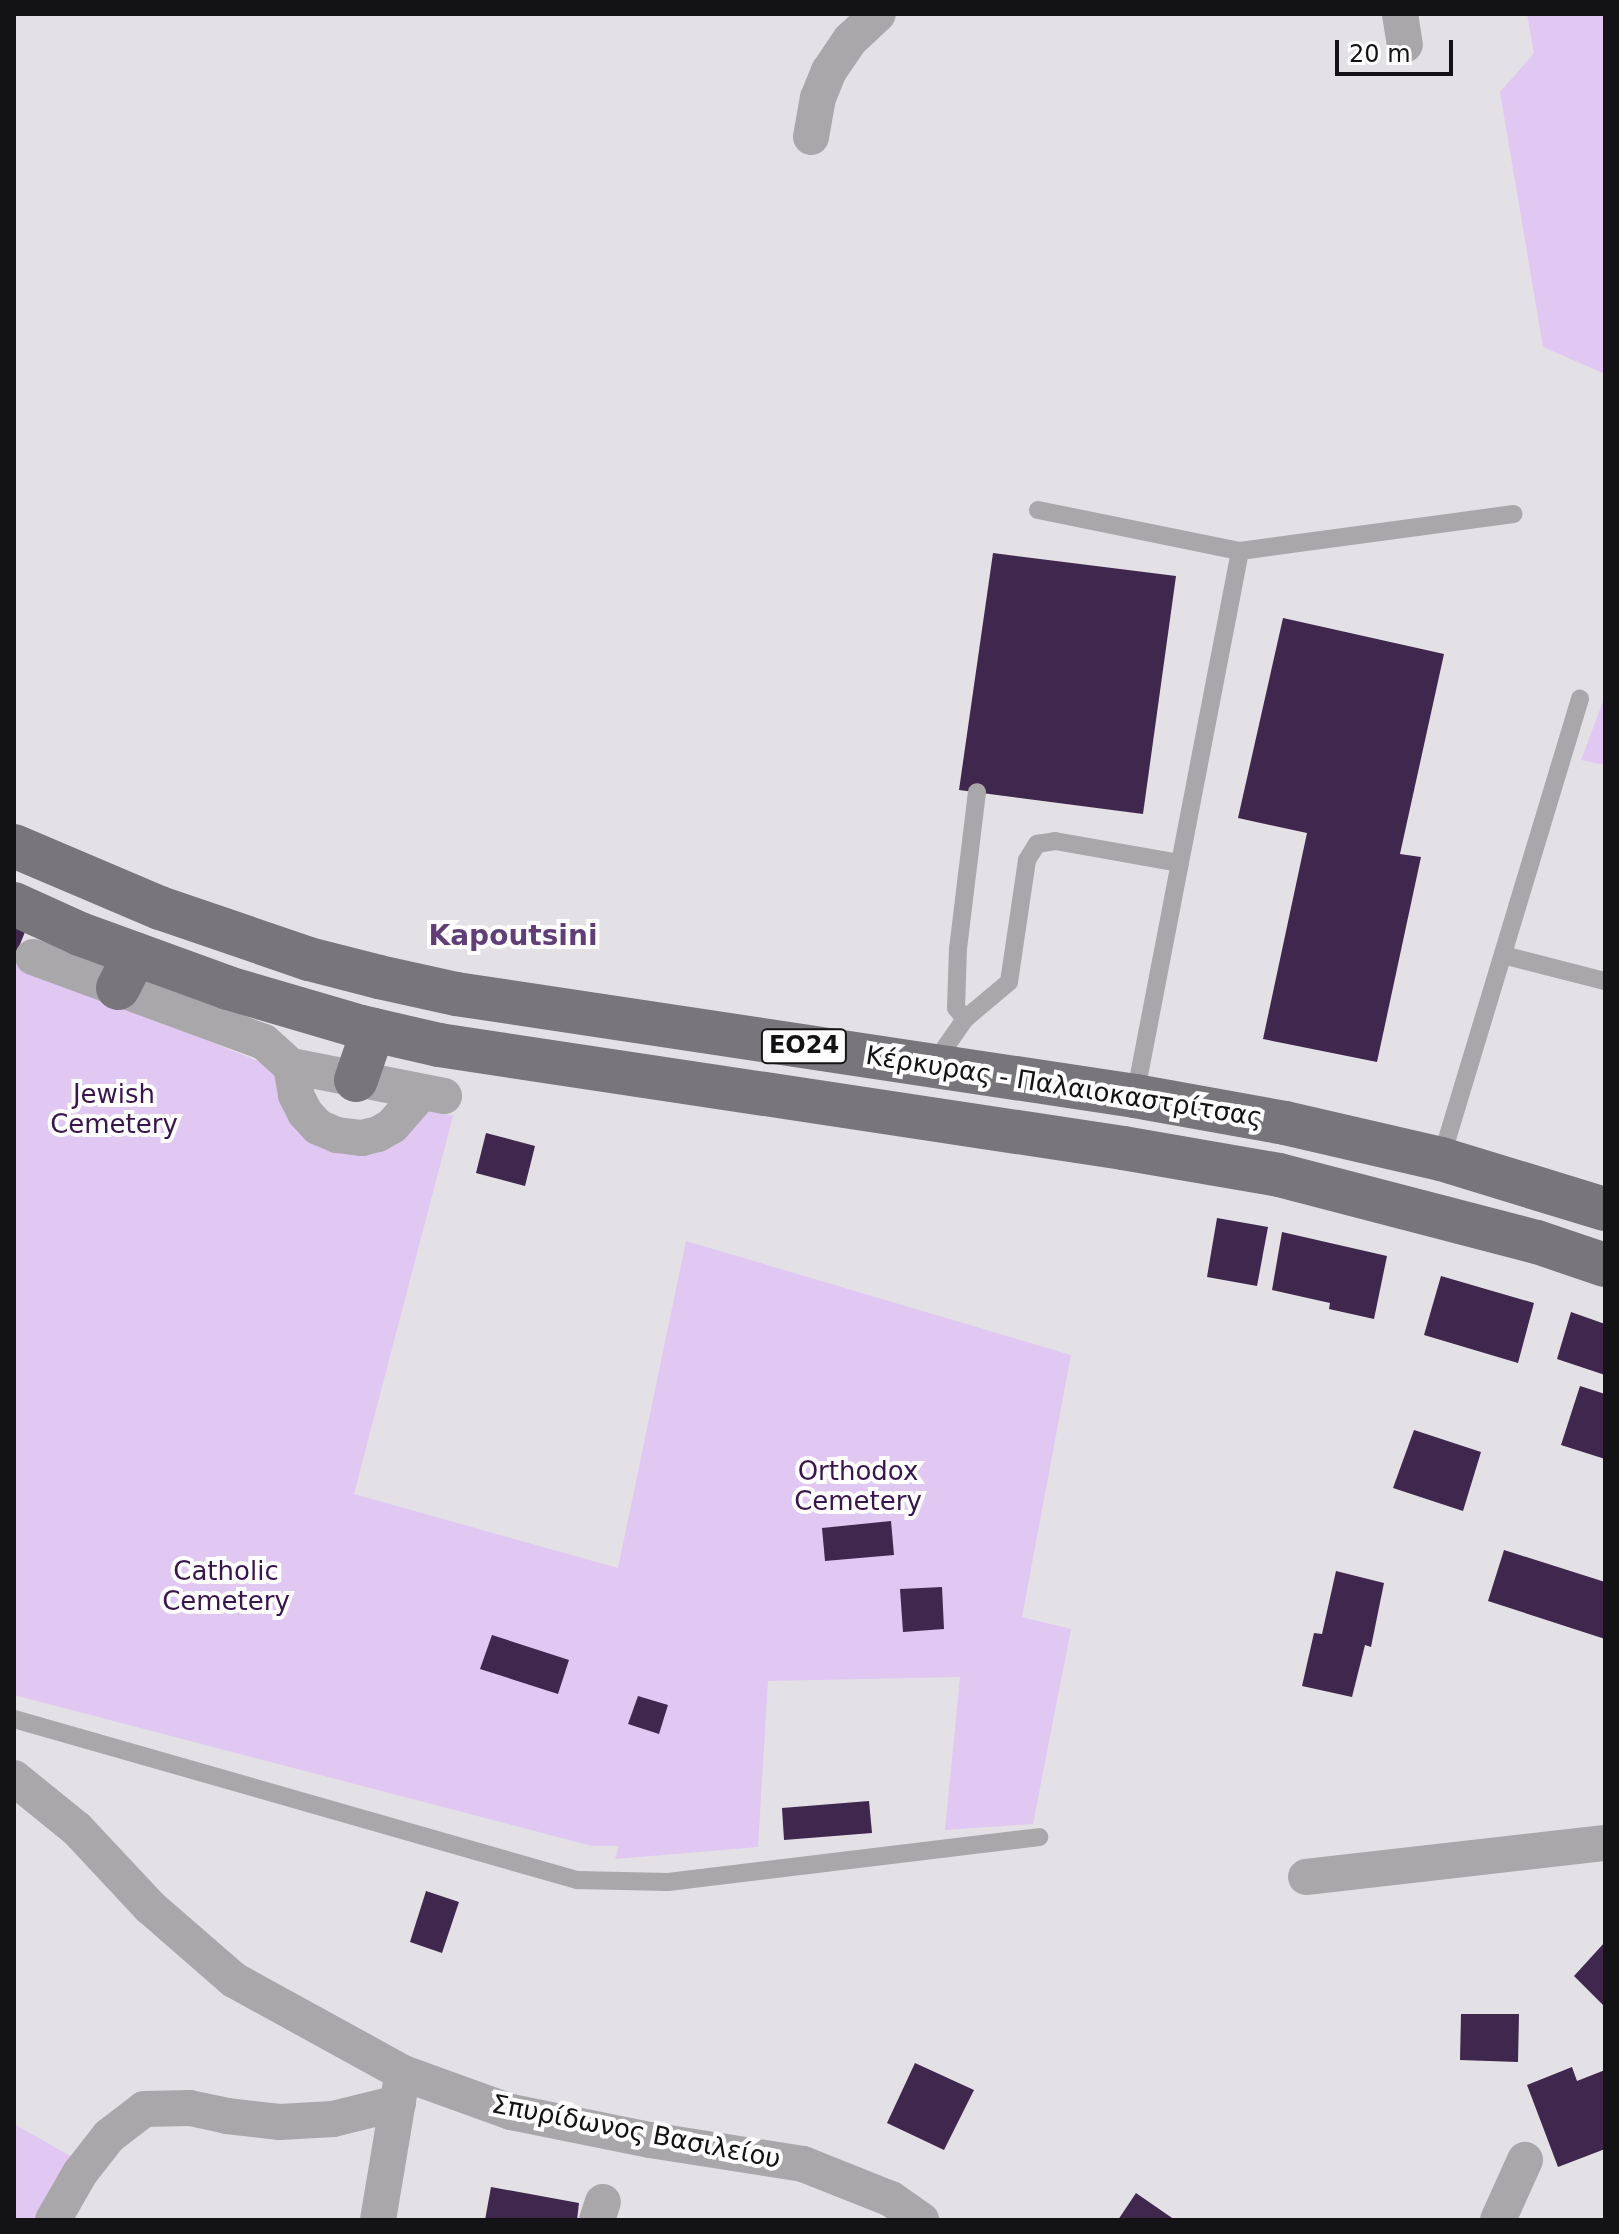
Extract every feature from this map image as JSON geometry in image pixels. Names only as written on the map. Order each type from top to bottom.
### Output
[{"type":"main road","name":"Κέρκυρας - Παλαιοκαστρίτσας","points":[[14,846],[160,908],[309,959],[379,977],[456,994],[1135,1096],[1285,1123],[1441,1159],[1605,1209]]},
{"type":"main road","name":"Κέρκυρας - Παλαιοκαστρίτσας","points":[[14,904],[127,971],[439,1045],[1108,1145],[1279,1175],[1524,1238],[1605,1265]]},
{"type":"main road","points":[[356,1080],[373,1030]]},
{"type":"street","points":[[811,137],[818,98],[829,71],[850,40],[878,14]]},
{"type":"street","points":[[33,957],[127,971],[264,1042],[291,1066],[432,1095],[378,1134],[362,1138],[337,1135],[318,1127],[305,1113],[296,1095],[291,1066]]},
{"type":"street","name":"Σπυρίδωνος Βασιλείου","points":[[14,1778],[77,1829],[150,1907],[234,1980],[400,2088],[650,2140],[803,2164],[891,2199],[921,2220]]},
{"type":"street","points":[[1306,1877],[1605,1843]]},
{"type":"street","points":[[53,2220],[80,2173],[109,2136],[144,2109],[190,2108],[280,2122],[333,2119],[400,2088]]},
{"type":"street","points":[[378,2220],[400,2088]]},
{"type":"street","points":[[1498,2220],[1525,2160]]},
{"type":"lane","points":[[1038,510],[1240,551],[1514,514]]},
{"type":"lane","points":[[1135,1096],[1240,551]]},
{"type":"lane","points":[[1441,1159],[1580,699]]},
{"type":"lane","points":[[965,1019],[956,1008],[958,949],[977,792]]},
{"type":"lane","points":[[933,1065],[965,1019],[1009,982],[1027,860],[1037,844],[1055,841],[1180,863]]},
{"type":"lane","points":[[1503,955],[1605,981]]},
{"type":"lane","points":[[14,1719],[577,1880],[668,1882],[1039,1837]]},
{"type":"green space","points":[[1527,14],[1605,14],[1605,374],[1543,347],[1500,92],[1534,53]]},
{"type":"green space","points":[[1605,696],[1605,765],[1581,760]]},
{"type":"green space","points":[[14,961],[287,1073],[322,1137],[418,1107],[453,1116],[354,1494],[618,1568],[686,1241],[1071,1355],[1022,1617],[1071,1629],[1033,1824],[945,1830],[960,1677],[768,1681],[758,1847],[615,1859],[619,1846],[592,1846],[14,1695]]},
{"type":"green space","points":[[14,2124],[72,2157],[35,2220],[14,2220]]},
{"type":"building","points":[[993,553],[1176,576],[1143,814],[959,790]]},
{"type":"building","points":[[1283,618],[1444,654],[1400,854],[1421,857],[1377,1062],[1263,1039],[1307,833],[1238,818]]},
{"type":"building","points":[[14,927],[25,932],[14,959]]},
{"type":"building","points":[[486,1133],[535,1146],[525,1186],[476,1173]]},
{"type":"building","points":[[1217,1218],[1268,1227],[1257,1286],[1207,1277]]},
{"type":"building","points":[[1282,1232],[1387,1256],[1374,1319],[1329,1309],[1330,1303],[1272,1290]]},
{"type":"building","points":[[1441,1276],[1534,1303],[1518,1363],[1424,1335]]},
{"type":"building","points":[[1571,1312],[1605,1324],[1605,1375],[1557,1359]]},
{"type":"building","points":[[1580,1386],[1605,1394],[1605,1459],[1561,1445]]},
{"type":"building","points":[[1414,1430],[1481,1452],[1463,1511],[1393,1488]]},
{"type":"building","points":[[891,1521],[894,1555],[825,1561],[822,1528]]},
{"type":"building","points":[[1504,1550],[1605,1582],[1605,1639],[1488,1601]]},
{"type":"building","points":[[1336,1571],[1384,1583],[1371,1647],[1365,1645],[1352,1697],[1302,1686],[1314,1633],[1322,1634]]},
{"type":"building","points":[[942,1587],[944,1629],[903,1632],[900,1589]]},
{"type":"building","points":[[492,1635],[569,1660],[558,1694],[480,1669]]},
{"type":"building","points":[[638,1696],[668,1705],[659,1734],[628,1724]]},
{"type":"building","points":[[869,1801],[872,1833],[784,1840],[782,1808]]},
{"type":"building","points":[[426,1891],[459,1902],[442,1953],[410,1942]]},
{"type":"building","points":[[1605,1942],[1605,2007],[1574,1976]]},
{"type":"building","points":[[1461,2014],[1519,2014],[1518,2062],[1460,2060]]},
{"type":"building","points":[[915,2063],[974,2090],[944,2150],[887,2123]]},
{"type":"building","points":[[1572,2067],[1577,2081],[1605,2070],[1605,2149],[1558,2167],[1527,2085]]},
{"type":"building","points":[[491,2187],[579,2203],[577,2220],[485,2220]]},
{"type":"building","points":[[1136,2193],[1175,2220],[1118,2220]]},
{"type":"district","name":"Kapoutsini","points":[[513,936]]},
{"type":"park label","name":"Jewish Cemetery","points":[[114,1110]]},
{"type":"park label","name":"Orthodox Cemetery","points":[[858,1487]]},
{"type":"park label","name":"Catholic Cemetery","points":[[226,1587]]}]
